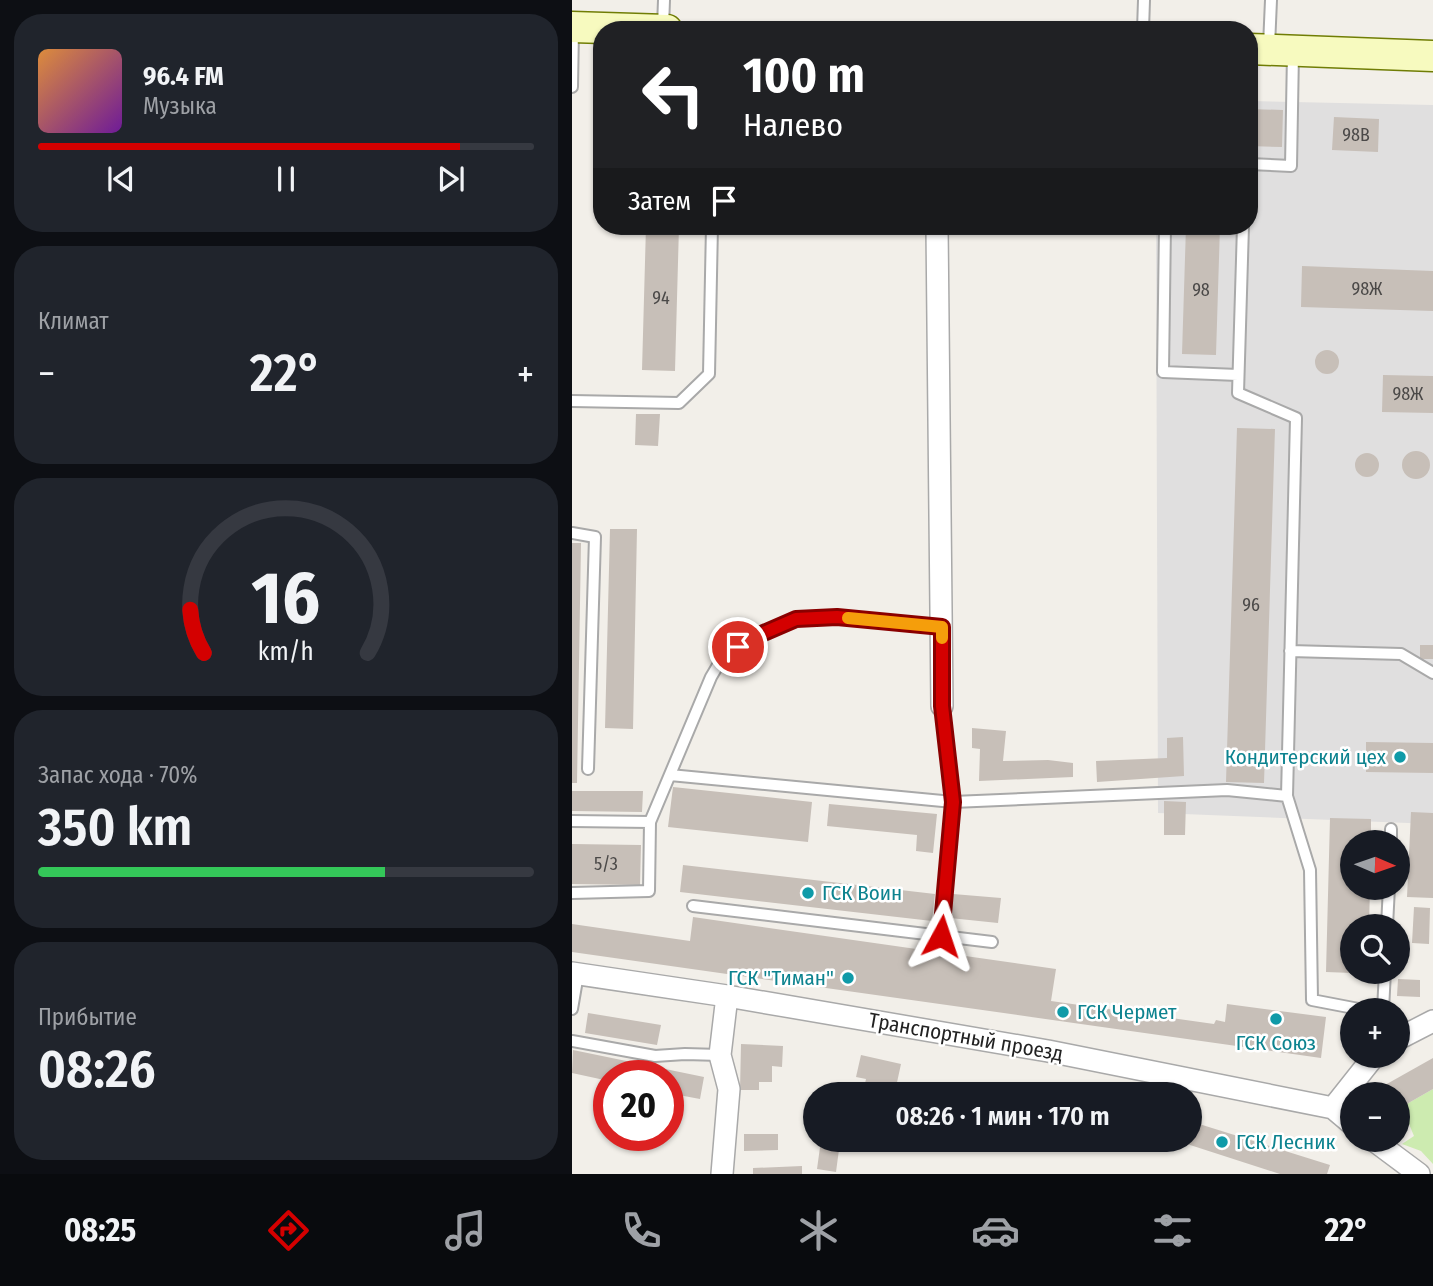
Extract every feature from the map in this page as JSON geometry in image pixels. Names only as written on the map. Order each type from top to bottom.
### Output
[{"type":"main road","points":[[572,27],[593,28]]},
{"type":"main road","points":[[1270,50],[1433,56]]},
{"type":"street","points":[[937,235],[942,706]]},
{"type":"street","name":"Транспортный проезд","points":[[575,973],[1048,1051],[1333,1108],[1340,1114]]},
{"type":"street","points":[[722,1174],[729,1089],[720,1055],[727,996]]},
{"type":"street","points":[[1410,1033],[1433,1021]]},
{"type":"street","points":[[1333,1108],[1365,1068]]},
{"type":"street","points":[[1389,1152],[1418,1174]]},
{"type":"lane","points":[[664,0],[665,21]]},
{"type":"lane","points":[[1143,21],[1144,0]]},
{"type":"lane","points":[[1258,164],[1291,166],[1270,50],[1271,0]]},
{"type":"lane","points":[[572,27],[572,87]]},
{"type":"lane","points":[[572,401],[679,403],[709,374],[712,235]]},
{"type":"lane","points":[[1165,235],[1163,372],[1238,375]]},
{"type":"lane","points":[[1243,235],[1238,393],[1296,418],[1287,796],[1310,870],[1312,1000],[1340,1005]]},
{"type":"lane","points":[[572,533],[595,537],[588,769]]},
{"type":"lane","points":[[572,893],[649,891],[650,822],[711,677],[724,655],[752,638],[796,619],[837,617],[942,627]]},
{"type":"lane","points":[[1290,651],[1401,654],[1433,673]]},
{"type":"lane","points":[[941,936],[953,802],[942,706]]},
{"type":"lane","points":[[670,775],[953,802],[1227,790],[1287,796]]},
{"type":"lane","points":[[572,821],[650,822]]},
{"type":"lane","points":[[693,906],[992,942]]},
{"type":"lane","points":[[572,1009],[575,973]]},
{"type":"lane","points":[[572,1041],[655,1056],[720,1055]]},
{"type":"shaded area","points":[[1258,101],[1433,105],[1433,824],[1158,813],[1156,235],[1258,235]]},
{"type":"green space","points":[[1433,1089],[1433,1164],[1421,1151],[1410,1147],[1410,1139],[1414,1136],[1410,1126],[1410,1102]]},
{"type":"building","points":[[1258,109],[1283,110],[1282,147],[1258,146]]},
{"type":"building","points":[[1334,117],[1379,119],[1378,152],[1332,150]]},
{"type":"building","points":[[646,235],[679,235],[675,371],[642,370]]},
{"type":"building","points":[[1186,235],[1220,235],[1216,355],[1182,354]]},
{"type":"building","points":[[1302,266],[1433,271],[1433,311],[1301,307]]},
{"type":"building","points":[[1327,350],[1335,354],[1339,362],[1335,370],[1327,374],[1319,370],[1315,362],[1319,354]]},
{"type":"building","points":[[1383,375],[1433,376],[1433,413],[1382,412]]},
{"type":"building","points":[[636,414],[660,414],[658,446],[635,445]]},
{"type":"building","points":[[1237,428],[1275,429],[1264,783],[1226,782]]},
{"type":"building","points":[[1416,451],[1426,455],[1430,465],[1426,475],[1416,479],[1406,475],[1402,465],[1406,455]]},
{"type":"building","points":[[1367,453],[1375,457],[1379,465],[1375,473],[1367,477],[1359,473],[1355,465],[1359,457]]},
{"type":"building","points":[[610,529],[637,529],[633,729],[605,728]]},
{"type":"building","points":[[572,543],[581,543],[577,783],[572,783]]},
{"type":"building","points":[[1420,645],[1433,645],[1433,659],[1420,659]]},
{"type":"building","points":[[972,728],[1006,731],[1003,761],[1048,760],[1073,763],[1073,777],[979,781],[980,749],[972,748]]},
{"type":"building","points":[[1183,737],[1184,776],[1097,782],[1096,761],[1167,758],[1167,738]]},
{"type":"building","name":"Кондитерский цех","points":[[1366,742],[1433,743],[1433,773],[1366,772]]},
{"type":"building","points":[[673,787],[812,802],[808,842],[668,827]]},
{"type":"building","points":[[572,791],[643,791],[642,812],[572,811]]},
{"type":"building","points":[[1164,801],[1186,802],[1185,835],[1164,835]]},
{"type":"building","points":[[829,804],[937,814],[933,853],[916,851],[917,835],[827,826]]},
{"type":"building","points":[[1411,812],[1433,813],[1433,898],[1410,897]]},
{"type":"building","points":[[1330,818],[1371,819],[1371,830],[1340,830],[1340,900],[1370,900],[1369,914],[1340,914],[1340,973],[1326,972]]},
{"type":"building","points":[[572,844],[641,845],[640,885],[572,884]]},
{"type":"building","name":"ГСК Воин","points":[[683,865],[935,894],[932,921],[680,892]]},
{"type":"building","name":"ГСК Воин","points":[[953,894],[1001,898],[998,923],[950,918]]},
{"type":"building","points":[[1414,907],[1430,908],[1429,944],[1412,943]]},
{"type":"building","points":[[693,917],[1056,969],[1051,1001],[1214,1024],[1216,1020],[1225,1022],[1227,1004],[1326,1017],[1321,1058],[572,952],[572,924],[690,941]]},
{"type":"building","points":[[1410,980],[1420,980],[1420,997],[1397,996],[1398,984],[1410,984]]},
{"type":"building","points":[[588,1013],[661,1025],[657,1045],[585,1033]]},
{"type":"building","points":[[741,1044],[783,1046],[782,1067],[772,1066],[772,1082],[759,1082],[759,1090],[740,1090]]},
{"type":"building","points":[[573,1050],[622,1060],[593,1060],[593,1078],[572,1073]]},
{"type":"building","points":[[861,1055],[901,1064],[897,1082],[865,1082],[866,1079],[856,1077]]},
{"type":"building","points":[[1433,1058],[1433,1089],[1410,1102],[1410,1082],[1390,1082]]},
{"type":"building","points":[[684,1073],[704,1077],[700,1099],[684,1096]]},
{"type":"building","name":"ГСК Лесник","points":[[1202,1125],[1330,1165],[1327,1174],[1280,1174],[1202,1149]]},
{"type":"building","points":[[744,1134],[778,1134],[778,1150],[744,1151]]},
{"type":"building","points":[[819,1152],[839,1152],[836,1172],[817,1169]]},
{"type":"building","points":[[802,1166],[802,1174],[753,1174],[753,1168]]},
{"type":"slow traffic","points":[[848,618],[942,627],[942,638]]},
{"type":"place","name":"Кондитерский цех","points":[[1400,757]]},
{"type":"place","name":"ГСК Воин","points":[[808,893]]},
{"type":"place","name":"ГСК \"Тиман\"","points":[[848,978]]},
{"type":"place","name":"ГСК Чермет","points":[[1063,1012]]},
{"type":"place","name":"ГСК Союз","points":[[1276,1019]]},
{"type":"place","name":"ГСК Лесник","points":[[1222,1142]]},
{"type":"route","points":[[738,647],[796,619],[837,617],[942,627],[942,706],[953,802],[941,936]]}]
